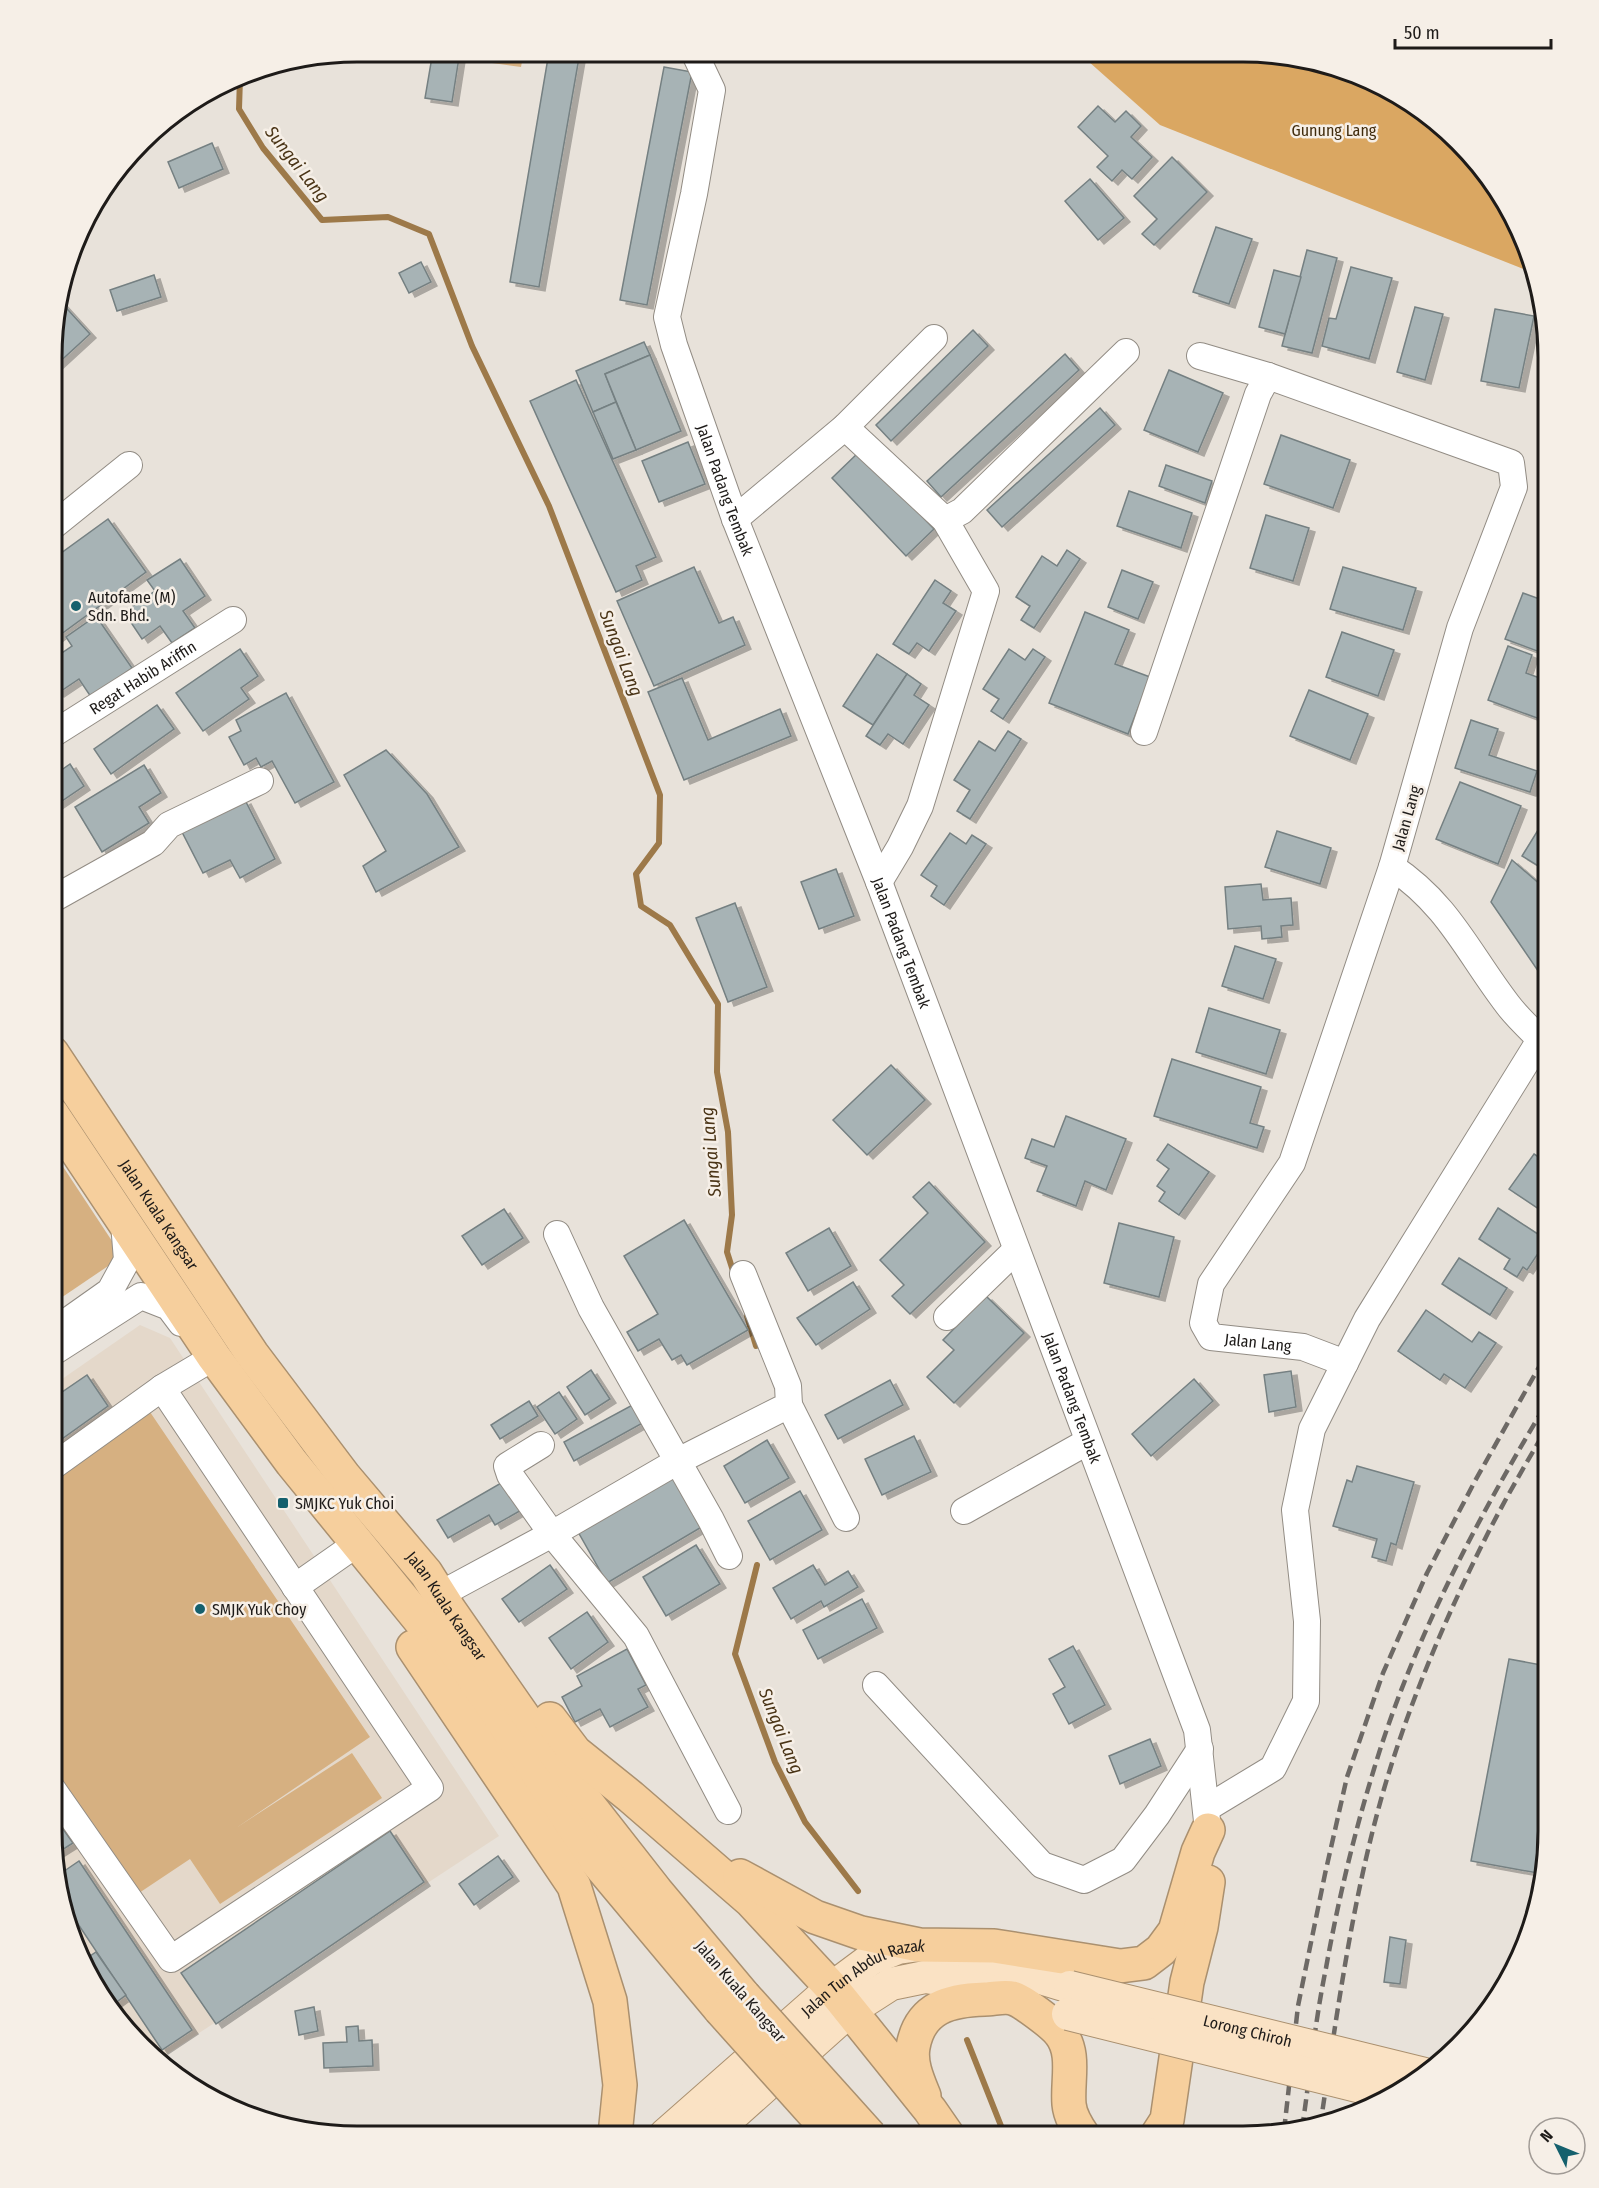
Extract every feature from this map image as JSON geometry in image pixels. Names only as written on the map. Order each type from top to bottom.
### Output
[{"type":"highway","name":"Jalan Kuala Kangsar","points":[[62,1068],[252,1354],[344,1476],[439,1580],[450,1611],[555,1762],[656,1891],[744,1996],[861,2126]]},
{"type":"highway","name":"Jalan Kuala Kangsar","points":[[62,1129],[207,1346],[292,1463],[428,1630],[567,1825],[720,2009],[825,2126]]},
{"type":"highway","points":[[292,1463],[345,1552],[408,1640],[574,1886],[610,2001],[620,2085],[616,2126]]},
{"type":"highway","points":[[439,1580],[575,1752],[751,1901],[840,2000],[939,2123]]},
{"type":"highway","points":[[691,1849],[815,1917],[861,1934],[920,1944],[994,1946],[1120,1966],[1144,1963],[1161,1950],[1175,1930],[1207,1819]]},
{"type":"highway","points":[[1163,2126],[1167,2120],[1187,1982],[1201,1927],[1212,1852],[1207,1819]]},
{"type":"highway","points":[[939,2123],[914,2070],[913,2048],[927,2016],[943,2005],[959,2000],[1013,1998],[1052,2024],[1061,2034],[1070,2051],[1069,2106],[1077,2126]]},
{"type":"main road","name":"Jalan Tun Abdul Razak","points":[[677,2126],[840,2000],[871,1959],[898,1948],[920,1944],[949,1950],[1069,2000]]},
{"type":"main road","name":"Jalan Tun Abdul Razak","points":[[840,2000],[891,1984],[925,1977],[959,1982],[1013,1998],[1069,2000]]},
{"type":"main road","points":[[719,2126],[840,2000]]},
{"type":"main road","name":"Lorong Chiroh","points":[[1069,2000],[1413,2072]]},
{"type":"main road","name":"Lorong Chiroh","points":[[1069,2000],[1381,2092]]},
{"type":"street","name":"Jalan Padang Tembak","points":[[699,62],[712,90],[694,194],[667,316],[674,345],[735,519],[879,882],[1087,1442],[1197,1730],[1207,1819]]},
{"type":"street","points":[[735,519],[845,427],[934,338]]},
{"type":"street","points":[[945,520],[962,511],[1126,352]]},
{"type":"street","name":"Jalan Lang","points":[[1200,356],[1268,376],[1511,463],[1514,487],[1460,628],[1392,867],[1292,1163],[1211,1284],[1203,1323],[1211,1337],[1304,1347],[1345,1363]]},
{"type":"street","points":[[1144,732],[1258,394],[1268,376]]},
{"type":"street","points":[[845,427],[945,520],[986,591],[920,806],[900,847],[879,882]]},
{"type":"street","points":[[62,519],[129,465]]},
{"type":"street","name":"Regat Habib Ariffin","points":[[62,728],[233,620]]},
{"type":"street","points":[[62,894],[153,843],[170,825],[260,781]]},
{"type":"street","points":[[1392,867],[1414,882],[1448,918],[1509,1007],[1538,1029]]},
{"type":"street","points":[[1207,1819],[1273,1768],[1306,1701],[1307,1621],[1295,1510],[1312,1430],[1366,1319],[1538,1043]]},
{"type":"street","points":[[62,1325],[110,1291],[127,1260],[124,1220]]},
{"type":"street","points":[[557,1234],[591,1308],[729,1556]]},
{"type":"street","points":[[947,1317],[1016,1250]]},
{"type":"street","points":[[743,1274],[788,1386],[789,1405],[846,1518]]},
{"type":"street","points":[[62,1347],[141,1296],[169,1307],[183,1325],[207,1346],[162,1388],[62,1460]]},
{"type":"street","points":[[62,1803],[171,1959],[430,1788],[162,1388]]},
{"type":"street","points":[[439,1580],[552,1534],[678,1461],[789,1405]]},
{"type":"street","points":[[964,1511],[1087,1442]]},
{"type":"street","points":[[541,1445],[507,1466],[510,1475],[552,1534],[636,1636],[728,1811]]},
{"type":"street","points":[[295,1587],[345,1552]]},
{"type":"street","points":[[876,1685],[1042,1865],[1084,1880],[1123,1860],[1157,1815],[1200,1749]]},
{"type":"shaded area","points":[[485,62],[522,62],[521,67]]},
{"type":"shaded area","points":[[62,1165],[112,1241],[114,1262],[62,1297]]},
{"type":"shaded area","name":"SMJK Yuk Choy","points":[[140,1325],[170,1338],[499,1836],[165,2055],[135,2026],[101,1979],[77,1926],[64,1870],[62,1851],[62,1379]]},
{"type":"shaded area","points":[[150,1412],[370,1737],[236,1828],[352,1753],[382,1798],[220,1904],[190,1859],[139,1893],[62,1779],[62,1472]]},
{"type":"green space","name":"Gunung Lang","points":[[1089,62],[1262,62],[1300,67],[1355,84],[1406,111],[1437,135],[1464,162],[1498,209],[1524,269],[1160,125]]},
{"type":"building","points":[[431,62],[458,62],[452,102],[425,98]]},
{"type":"building","points":[[547,62],[578,62],[539,287],[510,282]]},
{"type":"building","points":[[664,67],[692,72],[647,305],[620,300]]},
{"type":"building","points":[[1098,106],[1115,122],[1126,111],[1141,126],[1131,137],[1152,157],[1132,179],[1122,170],[1112,181],[1097,167],[1108,156],[1078,127]]},
{"type":"building","points":[[212,143],[223,169],[179,188],[168,162]]},
{"type":"building","points":[[1172,157],[1207,192],[1154,245],[1142,234],[1157,219],[1134,196]]},
{"type":"building","points":[[1090,179],[1124,218],[1098,240],[1065,201]]},
{"type":"building","points":[[1216,227],[1252,239],[1229,304],[1193,292]]},
{"type":"building","points":[[1307,250],[1337,258],[1312,353],[1282,346]]},
{"type":"building","points":[[421,262],[431,282],[409,293],[399,273]]},
{"type":"building","points":[[1351,267],[1392,278],[1369,359],[1322,346],[1329,318],[1336,319]]},
{"type":"building","points":[[1274,270],[1301,277],[1285,334],[1259,327]]},
{"type":"building","points":[[154,275],[161,297],[117,311],[110,290]]},
{"type":"building","points":[[66,307],[90,334],[62,360]]},
{"type":"building","points":[[1415,307],[1443,314],[1425,380],[1397,372]]},
{"type":"building","points":[[1495,309],[1534,316],[1519,388],[1481,381]]},
{"type":"building","points":[[973,330],[988,346],[891,441],[876,425]]},
{"type":"building","points":[[644,342],[650,355],[605,374],[616,402],[593,412],[576,371]]},
{"type":"building","points":[[1065,354],[1079,370],[941,497],[927,481]]},
{"type":"building","points":[[650,355],[681,431],[636,450],[605,374]]},
{"type":"building","points":[[1169,370],[1223,393],[1198,452],[1144,430]]},
{"type":"building","points":[[576,380],[656,557],[636,566],[642,580],[616,592],[530,401]]},
{"type":"building","points":[[616,402],[636,450],[613,459],[593,412]]},
{"type":"building","points":[[1100,408],[1115,425],[1002,527],[987,510]]},
{"type":"building","points":[[1281,435],[1350,460],[1333,508],[1264,484]]},
{"type":"building","points":[[688,442],[705,484],[659,502],[642,461]]},
{"type":"building","points":[[860,451],[934,529],[906,556],[832,478]]},
{"type":"building","points":[[1166,465],[1212,481],[1205,503],[1159,486]]},
{"type":"building","points":[[1129,491],[1192,513],[1181,548],[1117,526]]},
{"type":"building","points":[[1266,515],[1309,528],[1293,581],[1250,568]]},
{"type":"building","name":"Autofame (M) Sdn. Bhd.","points":[[108,519],[146,572],[62,633],[62,552]]},
{"type":"building","points":[[1067,550],[1080,559],[1034,628],[1021,620],[1030,606],[1016,597],[1042,556],[1057,566]]},
{"type":"building","points":[[180,559],[205,596],[183,611],[195,628],[172,643],[160,626],[142,639],[124,612],[155,591],[147,580]]},
{"type":"building","points":[[694,567],[719,623],[733,617],[745,645],[654,686],[617,601]]},
{"type":"building","points":[[1343,567],[1416,588],[1403,630],[1330,609]]},
{"type":"building","points":[[1122,570],[1153,582],[1138,619],[1108,607]]},
{"type":"building","points":[[935,580],[951,591],[943,603],[956,611],[929,651],[917,643],[909,654],[893,644]]},
{"type":"building","points":[[1523,593],[1538,598],[1538,651],[1505,639]]},
{"type":"building","points":[[1085,612],[1129,630],[1115,664],[1150,677],[1128,734],[1049,703]]},
{"type":"building","points":[[96,616],[132,668],[91,697],[79,679],[62,690],[62,653],[72,646],[66,637]]},
{"type":"building","points":[[1342,632],[1394,650],[1378,696],[1326,677]]},
{"type":"building","points":[[1508,646],[1532,655],[1526,673],[1538,677],[1538,718],[1488,700]]},
{"type":"building","points":[[240,649],[258,676],[241,688],[249,699],[203,731],[176,693]]},
{"type":"building","points":[[1009,649],[1025,660],[1033,649],[1045,657],[1003,719],[991,711],[999,699],[983,689]]},
{"type":"building","points":[[877,654],[907,674],[873,725],[843,706]]},
{"type":"building","points":[[907,674],[921,684],[914,695],[929,705],[903,744],[888,734],[880,745],[866,736]]},
{"type":"building","points":[[682,678],[708,740],[780,709],[791,736],[684,780],[648,692]]},
{"type":"building","points":[[1309,690],[1368,714],[1350,760],[1290,736]]},
{"type":"building","points":[[286,693],[334,782],[295,803],[272,761],[261,767],[256,758],[244,765],[229,737],[241,731],[236,720]]},
{"type":"building","points":[[157,705],[174,729],[111,774],[94,749]]},
{"type":"building","points":[[1471,720],[1498,729],[1489,755],[1537,771],[1530,792],[1455,768]]},
{"type":"building","points":[[1008,731],[1021,739],[970,819],[957,811],[970,790],[954,780],[979,741],[995,751]]},
{"type":"building","points":[[386,750],[427,794],[459,847],[376,892],[363,866],[386,851],[344,775]]},
{"type":"building","points":[[70,764],[84,786],[62,801],[62,770]]},
{"type":"building","points":[[144,765],[161,793],[139,807],[149,823],[102,852],[75,807]]},
{"type":"building","points":[[1460,782],[1521,806],[1498,864],[1436,839]]},
{"type":"building","points":[[245,800],[275,859],[240,878],[230,860],[203,873],[182,832]]},
{"type":"building","points":[[1538,830],[1538,866],[1522,856]]},
{"type":"building","points":[[1277,831],[1331,848],[1320,884],[1265,867]]},
{"type":"building","points":[[950,833],[966,844],[972,835],[986,844],[944,905],[931,896],[937,886],[921,875]]},
{"type":"building","points":[[1512,860],[1538,883],[1538,971],[1491,902]]},
{"type":"building","points":[[836,869],[854,916],[819,929],[801,882]]},
{"type":"building","points":[[1261,884],[1263,900],[1291,898],[1293,925],[1281,926],[1282,937],[1262,939],[1261,926],[1228,929],[1225,887]]},
{"type":"building","points":[[735,903],[767,987],[728,1002],[696,918]]},
{"type":"building","points":[[1235,946],[1276,959],[1263,999],[1222,986]]},
{"type":"building","points":[[1209,1008],[1280,1030],[1266,1074],[1196,1052]]},
{"type":"building","points":[[1172,1059],[1261,1087],[1250,1123],[1264,1127],[1257,1148],[1154,1116]]},
{"type":"building","points":[[891,1065],[925,1100],[867,1155],[833,1120]]},
{"type":"building","points":[[1066,1116],[1126,1139],[1106,1190],[1085,1181],[1076,1206],[1037,1191],[1047,1166],[1025,1158],[1032,1139],[1054,1147]]},
{"type":"building","points":[[1168,1144],[1209,1172],[1179,1215],[1159,1201],[1165,1192],[1157,1186],[1169,1169],[1157,1160]]},
{"type":"building","points":[[1534,1154],[1538,1157],[1538,1208],[1509,1189]]},
{"type":"building","points":[[929,1182],[985,1242],[910,1314],[892,1296],[904,1285],[880,1260],[928,1213],[913,1197]]},
{"type":"building","points":[[1498,1208],[1538,1234],[1538,1254],[1527,1270],[1523,1267],[1517,1277],[1504,1269],[1510,1259],[1479,1239]]},
{"type":"building","points":[[504,1209],[523,1238],[482,1265],[462,1236]]},
{"type":"building","points":[[684,1220],[748,1330],[687,1365],[681,1355],[672,1360],[659,1339],[638,1351],[627,1332],[658,1314],[624,1256]]},
{"type":"building","points":[[1119,1223],[1174,1237],[1159,1297],[1104,1283]]},
{"type":"building","points":[[829,1228],[851,1266],[808,1291],[786,1253]]},
{"type":"building","points":[[1459,1258],[1507,1288],[1490,1315],[1442,1284]]},
{"type":"building","points":[[853,1282],[870,1309],[816,1345],[797,1318]]},
{"type":"building","points":[[986,1296],[1024,1333],[954,1403],[927,1377],[954,1350],[943,1340]]},
{"type":"building","points":[[1426,1310],[1472,1342],[1479,1332],[1496,1343],[1465,1388],[1444,1374],[1440,1380],[1398,1351]]},
{"type":"building","points":[[591,1370],[610,1399],[585,1415],[567,1387]]},
{"type":"building","points":[[1291,1371],[1296,1407],[1269,1412],[1264,1375]]},
{"type":"building","points":[[87,1375],[108,1406],[62,1439],[62,1392]]},
{"type":"building","points":[[1194,1379],[1213,1401],[1151,1456],[1132,1434]]},
{"type":"building","points":[[890,1380],[903,1405],[838,1439],[825,1415]]},
{"type":"building","points":[[559,1392],[577,1419],[555,1434],[537,1407]]},
{"type":"building","points":[[529,1401],[538,1416],[500,1439],[491,1425]]},
{"type":"building","points":[[638,1402],[648,1420],[574,1461],[564,1442]]},
{"type":"building","points":[[914,1436],[931,1472],[882,1495],[865,1459]]},
{"type":"building","points":[[767,1440],[789,1478],[745,1503],[724,1466]]},
{"type":"building","points":[[1357,1466],[1414,1482],[1396,1545],[1391,1543],[1386,1561],[1372,1557],[1377,1539],[1333,1526],[1347,1480],[1352,1482]]},
{"type":"building","points":[[675,1473],[705,1525],[607,1583],[577,1530]]},
{"type":"building","points":[[508,1479],[525,1508],[495,1525],[489,1515],[448,1538],[437,1520]]},
{"type":"building","points":[[800,1491],[822,1530],[770,1560],[748,1521]]},
{"type":"building","points":[[696,1545],[720,1584],[666,1616],[643,1577]]},
{"type":"building","points":[[550,1565],[567,1589],[519,1622],[502,1599]]},
{"type":"building","points":[[813,1565],[825,1585],[848,1571],[858,1587],[824,1607],[821,1601],[791,1619],[773,1588]]},
{"type":"building","points":[[862,1599],[877,1628],[818,1659],[803,1630]]},
{"type":"building","points":[[587,1612],[608,1642],[571,1669],[549,1638]]},
{"type":"building","points":[[1073,1646],[1105,1705],[1069,1724],[1053,1694],[1065,1687],[1049,1659]]},
{"type":"building","points":[[627,1649],[646,1685],[638,1689],[648,1707],[610,1727],[600,1709],[575,1722],[562,1697],[582,1686],[577,1676]]},
{"type":"building","points":[[1509,1659],[1538,1664],[1538,1831],[1535,1872],[1471,1861]]},
{"type":"building","points":[[1150,1739],[1161,1766],[1120,1784],[1109,1756]]},
{"type":"building","points":[[62,1828],[73,1843],[62,1850]]},
{"type":"building","points":[[390,1831],[424,1882],[216,2024],[181,1973]]},
{"type":"building","points":[[498,1856],[513,1877],[474,1905],[459,1884]]},
{"type":"building","points":[[79,1861],[192,2030],[162,2050],[75,1920],[64,1871]]},
{"type":"building","points":[[1390,1937],[1406,1940],[1400,1984],[1384,1982]]},
{"type":"building","points":[[96,1952],[126,1995],[116,2002],[89,1956]]},
{"type":"building","points":[[314,2007],[318,2031],[299,2035],[295,2011]]},
{"type":"building","points":[[358,2026],[359,2041],[372,2040],[373,2066],[324,2068],[323,2043],[347,2042],[346,2027]]},
{"type":"waterway","name":"Sungai Lang","points":[[240,86],[239,109],[263,148],[322,220],[388,217],[429,234],[472,346],[549,506],[660,795],[659,843],[636,874],[641,906],[670,925],[718,1004],[717,1072],[728,1132],[732,1215],[727,1252],[734,1274]]},
{"type":"waterway","name":"Sungai Lang","points":[[747,1316],[756,1346]]},
{"type":"waterway","name":"Sungai Lang","points":[[757,1565],[735,1654],[775,1762],[805,1822],[858,1891]]},
{"type":"waterway","name":"Sungai Lang","points":[[967,2040],[1001,2126]]},
{"type":"railway","points":[[1285,2123],[1298,2006],[1347,1777],[1383,1673],[1427,1573],[1538,1369]]},
{"type":"railway","points":[[1303,2120],[1319,2008],[1336,1918],[1360,1818],[1390,1721],[1408,1673],[1449,1580],[1472,1534],[1538,1418]]},
{"type":"railway","points":[[1322,2115],[1354,1914],[1373,1830],[1394,1756],[1431,1657],[1459,1592],[1497,1516],[1538,1443]]},
{"type":"place","name":"Autofame (M) Sdn. Bhd.","points":[[76,606]]},
{"type":"place","name":"SMJKC Yuk Choi","points":[[283,1503]]},
{"type":"place","name":"SMJK Yuk Choy","points":[[200,1609]]}]
